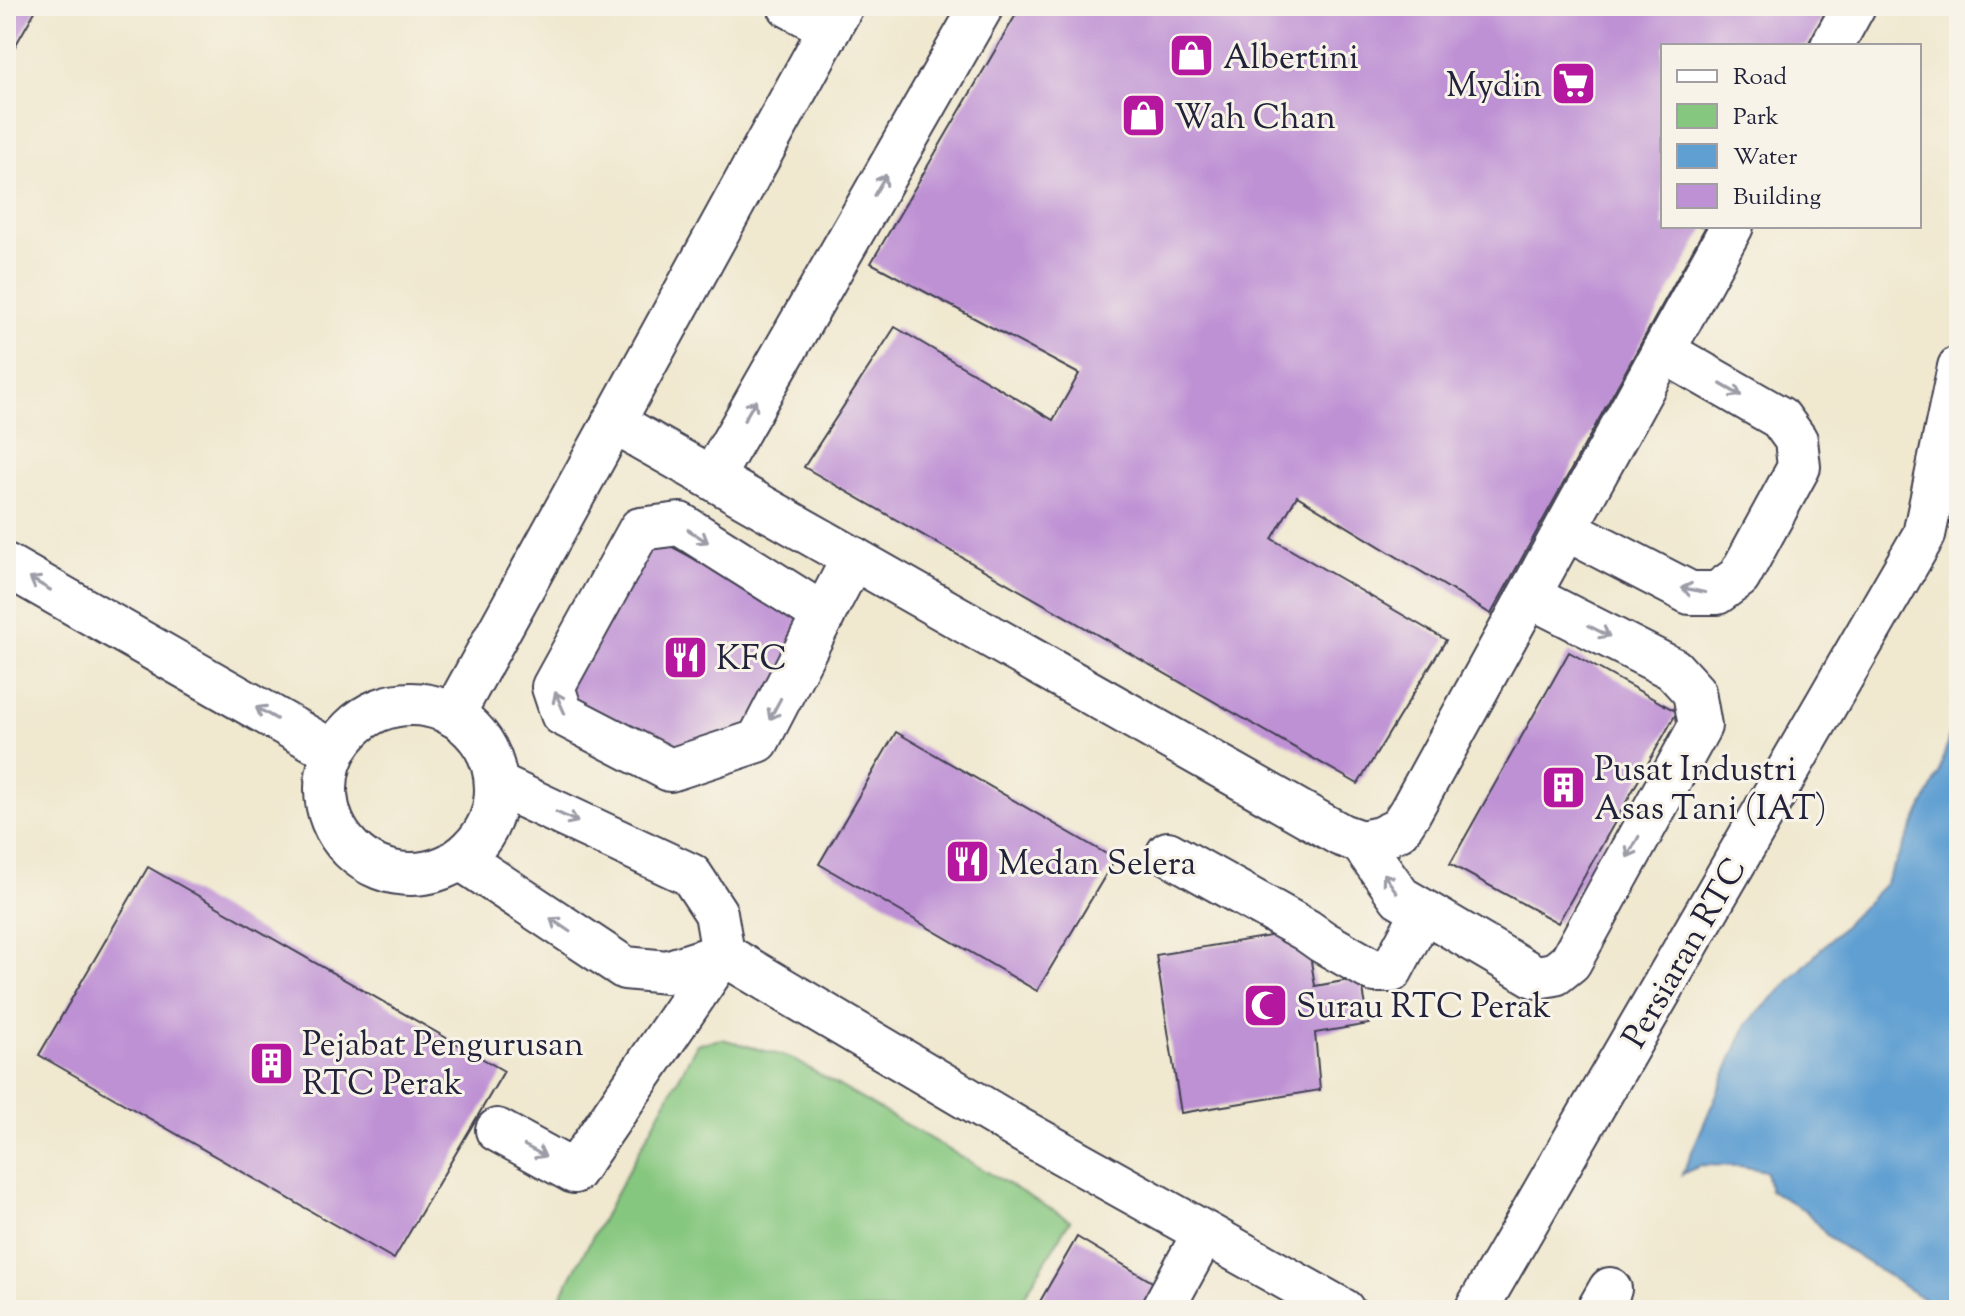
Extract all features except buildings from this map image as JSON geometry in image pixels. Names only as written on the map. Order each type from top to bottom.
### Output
[{"type":"street","points":[[453,715],[836,17],[789,6]]},
{"type":"street","points":[[712,478],[982,6]]},
{"type":"street","points":[[1833,44],[1854,6]]},
{"type":"street","points":[[613,422],[1341,835],[1361,842],[1399,829],[1418,798],[1731,228]]},
{"type":"street","points":[[1566,529],[1690,593],[1717,593],[1739,577],[1799,467],[1796,440],[1780,418],[1663,351]]},
{"type":"street","name":"Persiaran RTC","points":[[1476,1310],[1924,535],[1959,367]]},
{"type":"street","points":[[824,615],[680,524],[640,529],[553,687],[562,714],[670,770],[758,741],[824,615],[853,558]]},
{"type":"street","points":[[6,565],[334,752]]},
{"type":"street","points":[[1361,842],[1400,897],[1536,977],[1555,974],[1570,962],[1700,726],[1694,692],[1673,669],[1529,596]]},
{"type":"street","points":[[399,705],[427,705],[453,715],[475,732],[491,757],[496,784],[493,812],[475,848],[436,871],[407,875],[380,869],[355,855],[337,833],[327,807],[325,779],[334,752],[350,730],[373,713],[399,705]]},
{"type":"street","points":[[496,784],[691,875],[716,913],[723,954],[574,1172],[497,1130]]},
{"type":"street","points":[[1168,853],[1374,971],[1391,971],[1423,911]]},
{"type":"street","points":[[461,859],[625,968],[667,972],[723,954],[1017,1128],[1343,1310]]},
{"type":"street","points":[[1162,1310],[1204,1233]]},
{"type":"green space","points":[[722,1039],[791,1058],[1070,1220],[1016,1310],[553,1310],[697,1044]]},
{"type":"water","points":[[1959,700],[1959,1310],[1941,1310],[1829,1238],[1806,1211],[1770,1190],[1766,1171],[1740,1166],[1702,1165],[1682,1174],[1747,1024],[1885,884],[1939,774]]},
{"type":"place","name":"Albertini","points":[[1192,56]]},
{"type":"place","name":"Mydin","points":[[1573,84]]},
{"type":"place","name":"Wah Chan","points":[[1143,116]]},
{"type":"place","name":"KFC","points":[[685,657]]},
{"type":"place","name":"Pusat Industri Asas Tani (IAT)","points":[[1563,788]]},
{"type":"place","name":"Medan Selera","points":[[967,862]]},
{"type":"place","name":"Surau RTC Perak","points":[[1265,1005]]},
{"type":"place","name":"Pejabat Pengurusan RTC Perak","points":[[271,1063]]}]
